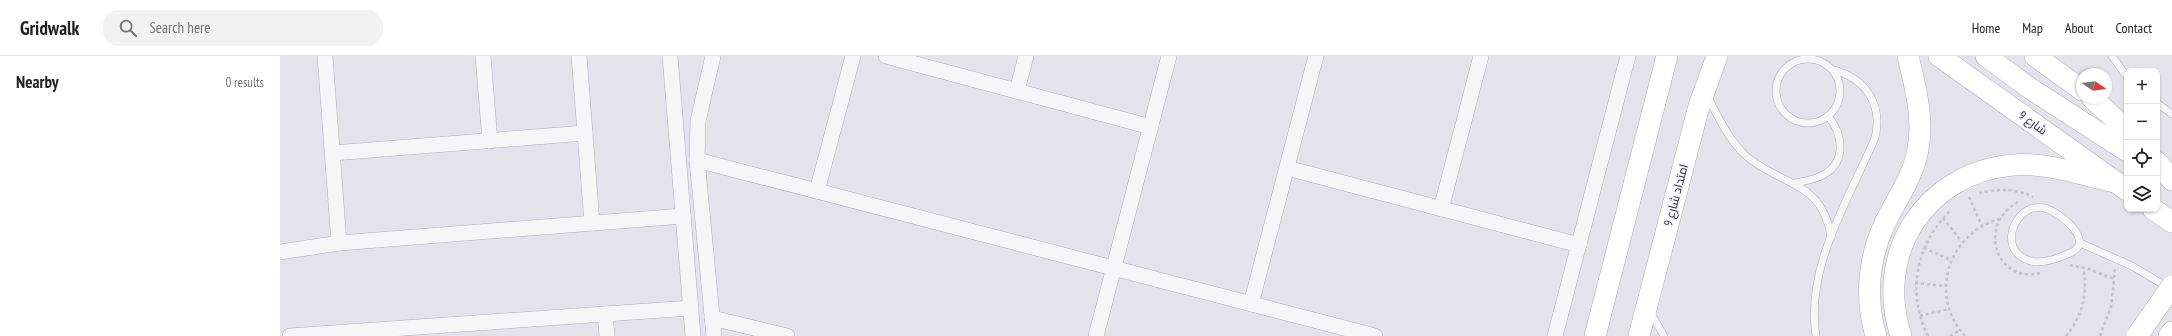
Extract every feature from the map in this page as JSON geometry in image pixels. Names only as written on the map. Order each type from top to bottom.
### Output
[{"type":"main road","points":[[1595,336],[1667,56]]},
{"type":"main road","name":"امتداد شارع 9","points":[[1639,336],[1703,91],[1717,56]]},
{"type":"main road","points":[[1876,336],[1870,309],[1869,291],[1873,256],[1885,223],[1909,180],[1918,150],[1920,134],[1919,103],[1908,56]]},
{"type":"main road","name":"شارع 9","points":[[1939,56],[2121,186]]},
{"type":"main road","points":[[1986,56],[2044,98],[2124,149]]},
{"type":"main road","points":[[2035,56],[2076,86]]},
{"type":"main road","points":[[2099,104],[2124,127]]},
{"type":"main road","points":[[1901,336],[1897,324],[1893,291],[1897,259],[1909,228],[1929,203],[1941,193],[1968,176],[1999,167],[2015,165],[2047,167],[2121,186]]},
{"type":"main road","points":[[2160,166],[2172,180]]},
{"type":"main road","points":[[2160,172],[2172,180]]},
{"type":"main road","points":[[2157,212],[2172,222]]},
{"type":"main road","points":[[2137,336],[2172,286]]},
{"type":"main road","points":[[2169,336],[2172,332]]},
{"type":"street","points":[[325,56],[339,243]]},
{"type":"street","points":[[484,56],[490,140]]},
{"type":"street","points":[[580,56],[592,223]]},
{"type":"street","points":[[670,56],[693,336]]},
{"type":"street","points":[[713,56],[698,121],[697,160],[714,336]]},
{"type":"street","points":[[817,191],[853,56]]},
{"type":"street","points":[[886,56],[1151,127]]},
{"type":"street","points":[[1017,91],[1026,56]]},
{"type":"street","points":[[1096,336],[1170,56]]},
{"type":"street","points":[[1251,304],[1316,56]]},
{"type":"street","points":[[1441,209],[1481,56]]},
{"type":"street","points":[[1555,336],[1628,56]]},
{"type":"street","points":[[332,153],[585,133]]},
{"type":"street","points":[[697,160],[1375,336]]},
{"type":"street","points":[[1287,168],[1579,245]]},
{"type":"street","points":[[280,252],[339,243],[683,216]]},
{"type":"street","points":[[290,336],[691,308]]},
{"type":"street","points":[[606,314],[607,336]]},
{"type":"street","points":[[712,318],[787,336]]},
{"type":"lane","points":[[2112,56],[2124,73]]},
{"type":"lane","points":[[1816,336],[1814,314],[1816,283],[1831,237],[1875,138],[1878,122],[1874,102],[1862,84],[1849,75],[1833,70],[1820,61],[1812,59],[1799,60],[1788,66],[1783,72],[1777,87],[1777,96],[1783,111],[1797,120],[1813,122],[1828,116],[1838,102],[1840,94],[1837,78],[1833,70]]},
{"type":"lane","points":[[1703,91],[1728,133],[1744,153],[1763,169],[1795,183],[1811,194],[1823,209],[1831,237]]},
{"type":"lane","points":[[2158,104],[2172,114]]},
{"type":"lane","points":[[1795,183],[1823,175],[1838,159],[1840,137],[1828,116]]},
{"type":"lane","points":[[2032,208],[2045,208],[2056,214],[2077,232],[2080,237],[2080,243],[2077,248],[2070,253],[2042,262],[2030,261],[2019,254],[2012,237],[2016,219],[2032,208]]},
{"type":"lane","points":[[2080,243],[2115,258],[2172,291]]},
{"type":"lane","points":[[1647,307],[1664,336]]},
{"type":"path","points":[[1964,200],[1989,190],[2011,190],[2031,196],[2045,208]]},
{"type":"path","points":[[1969,197],[1982,226]]},
{"type":"path","points":[[1928,336],[1920,316],[1915,283],[1918,265],[1924,248],[1943,218],[1955,207]]},
{"type":"path","points":[[1943,218],[1962,242]]},
{"type":"path","points":[[1965,336],[1948,309],[1945,286],[1951,260],[1962,242],[1982,226],[1999,219]]},
{"type":"path","points":[[1924,248],[1951,260]]},
{"type":"path","points":[[2100,336],[2111,307],[2115,258]]},
{"type":"path","points":[[2066,336],[2074,327],[2084,304],[2085,279],[2083,267]]},
{"type":"path","points":[[1915,283],[1945,286]]},
{"type":"path","points":[[1920,316],[1948,309]]},
{"type":"path","points":[[1950,336],[1960,330]]}]
